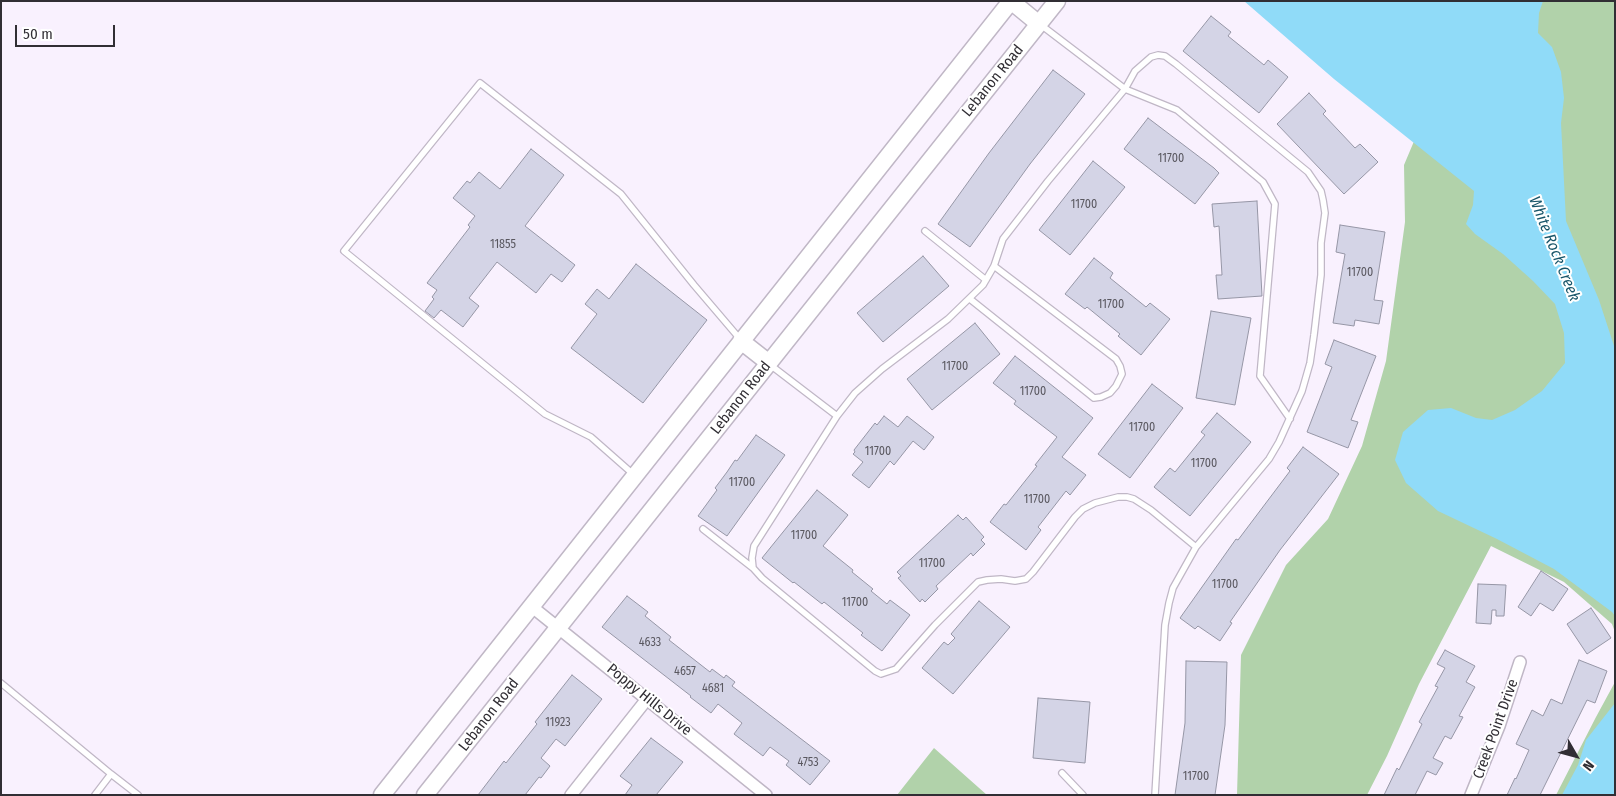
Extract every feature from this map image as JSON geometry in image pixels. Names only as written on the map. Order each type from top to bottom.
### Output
[{"type":"main road","points":[[382,795],[1011,1],[1039,24]]},
{"type":"main road","name":"Lebanon Road","points":[[425,795],[1057,1]]},
{"type":"main road","points":[[742,341],[769,363]]},
{"type":"street","name":"Poppy Hills Drive","points":[[531,606],[766,795]]},
{"type":"street","name":"Creek Point Drive","points":[[1471,795],[1499,726],[1520,662]]},
{"type":"street","points":[[571,795],[647,699]]},
{"type":"lane","points":[[1039,24],[1125,89],[1177,110],[1263,182],[1275,204],[1260,376],[1290,419]]},
{"type":"lane","points":[[753,568],[754,546],[837,416],[855,393],[882,369],[948,319],[970,299],[986,280],[994,266],[1003,239],[1048,181],[1125,89],[1135,71],[1151,57],[1165,56],[1308,172],[1321,191],[1324,213],[1321,275],[1314,335],[1310,363],[1302,391],[1269,459],[1196,546],[1174,588],[1169,603],[1165,625],[1155,795]]},
{"type":"lane","points":[[635,476],[591,437],[546,414],[344,251],[480,83],[620,194],[742,341]]},
{"type":"lane","points":[[925,231],[986,280]]},
{"type":"lane","points":[[970,299],[1094,398],[1110,393],[1116,386],[1122,374],[1116,359],[994,266]]},
{"type":"lane","points":[[769,363],[837,416]]},
{"type":"lane","points":[[703,529],[881,674],[896,669],[935,625],[978,582],[1001,579],[1015,581],[1026,579],[1075,517],[1083,509],[1095,503],[1118,497],[1134,499],[1151,510],[1196,546]]},
{"type":"lane","points":[[1,683],[138,795]]},
{"type":"lane","points":[[1062,773],[1082,795]]},
{"type":"lane","points":[[95,795],[111,774]]},
{"type":"green space","points":[[1491,1],[1615,1],[1615,632],[1612,624],[1564,582],[1491,546],[1419,684],[1387,756],[1367,795],[1237,795],[1241,655],[1286,565],[1328,519],[1362,446],[1386,361],[1405,222],[1404,165],[1455,44]]},
{"type":"green space","points":[[1615,682],[1615,795],[1556,795],[1596,717]]},
{"type":"green space","points":[[934,748],[987,795],[897,795]]},
{"type":"water","name":"White Rock Creek","points":[[1244,1],[1543,1],[1539,13],[1538,33],[1552,47],[1561,72],[1564,98],[1561,123],[1566,221],[1599,300],[1615,349],[1615,616],[1554,569],[1438,511],[1406,483],[1395,460],[1403,432],[1428,410],[1451,408],[1476,418],[1492,420],[1515,410],[1542,391],[1565,363],[1564,333],[1555,304],[1503,254],[1475,234],[1466,224],[1473,205],[1474,191],[1334,79]]},
{"type":"water","points":[[1615,703],[1615,795],[1562,795],[1578,765],[1586,740]]},
{"type":"building","points":[[1211,16],[1231,32],[1228,36],[1264,65],[1268,60],[1288,77],[1259,113],[1183,51]]},
{"type":"building","points":[[1053,70],[1085,94],[1030,164],[970,247],[938,224],[989,153]]},
{"type":"building","points":[[1309,93],[1326,111],[1323,114],[1355,148],[1360,144],[1378,162],[1344,194],[1277,124]]},
{"type":"building","points":[[1148,118],[1219,173],[1195,204],[1124,149]]},
{"type":"building","points":[[531,149],[564,175],[525,226],[575,265],[562,282],[551,274],[536,293],[497,262],[469,298],[479,306],[463,327],[441,310],[434,318],[425,311],[434,299],[432,297],[437,290],[427,283],[470,227],[468,225],[475,216],[453,198],[467,181],[470,183],[479,172],[500,189]]},
{"type":"building","points":[[1093,161],[1125,187],[1070,255],[1039,230]]},
{"type":"building","points":[[1257,201],[1262,296],[1218,299],[1216,275],[1222,275],[1219,226],[1214,227],[1212,204]]},
{"type":"building","points":[[1340,225],[1385,232],[1374,300],[1383,301],[1379,324],[1355,320],[1354,326],[1333,323],[1345,254],[1336,252]]},
{"type":"building","points":[[923,256],[949,286],[883,342],[857,313]]},
{"type":"building","points":[[1094,258],[1113,273],[1110,278],[1146,307],[1150,303],[1170,319],[1141,355],[1118,336],[1120,334],[1087,307],[1085,309],[1065,294]]},
{"type":"building","points":[[636,264],[707,320],[643,403],[571,348],[597,314],[585,304],[597,289],[609,299]]},
{"type":"building","points":[[1211,311],[1251,318],[1235,405],[1196,398]]},
{"type":"building","points":[[975,323],[1000,354],[932,410],[907,379]]},
{"type":"building","points":[[1334,340],[1376,356],[1351,420],[1358,422],[1348,448],[1307,432],[1332,367],[1325,364]]},
{"type":"building","points":[[1015,356],[1093,418],[1062,457],[1086,475],[1070,495],[1066,491],[1038,527],[1041,530],[1026,550],[990,522],[1037,466],[1035,465],[1057,437],[1014,404],[1016,401],[993,383]]},
{"type":"building","points":[[1152,384],[1183,408],[1130,478],[1098,454]]},
{"type":"building","points":[[1217,413],[1251,442],[1190,516],[1154,487],[1170,468],[1175,472],[1205,435],[1201,432]]},
{"type":"building","points":[[884,416],[898,427],[907,416],[934,437],[924,450],[913,441],[894,465],[890,461],[869,488],[852,475],[863,462],[853,454],[875,423],[877,425]]},
{"type":"building","points":[[756,435],[785,455],[727,536],[698,516],[717,490],[715,488],[735,460],[737,461]]},
{"type":"building","points":[[1303,447],[1339,474],[1280,550],[1230,622],[1232,623],[1220,641],[1198,626],[1195,629],[1180,618],[1236,539],[1238,540],[1290,471],[1287,468]]},
{"type":"building","points":[[817,490],[848,515],[823,546],[853,570],[852,572],[873,589],[871,591],[887,604],[890,600],[910,615],[882,651],[824,602],[822,604],[762,558]]},
{"type":"building","points":[[958,515],[963,520],[966,517],[984,537],[981,540],[985,544],[973,556],[971,553],[936,586],[938,589],[925,602],[922,599],[920,602],[898,578],[901,576],[897,572]]},
{"type":"building","points":[[1541,571],[1568,589],[1553,611],[1540,603],[1531,616],[1518,607]]},
{"type":"building","points":[[1478,584],[1506,585],[1504,616],[1496,616],[1496,610],[1492,610],[1491,624],[1476,623]]},
{"type":"building","points":[[627,596],[648,612],[645,616],[671,637],[669,640],[710,672],[712,669],[724,678],[726,675],[735,682],[732,686],[830,761],[810,785],[786,765],[789,761],[770,747],[763,756],[734,734],[742,723],[718,704],[711,713],[602,627]]},
{"type":"building","points":[[979,601],[1010,627],[953,694],[922,668],[944,642],[948,645],[955,638],[951,634]]},
{"type":"building","points":[[1591,608],[1611,638],[1587,654],[1567,624]]},
{"type":"building","points":[[1445,650],[1475,666],[1466,682],[1475,687],[1459,716],[1463,717],[1451,739],[1445,736],[1433,758],[1443,763],[1436,775],[1427,771],[1415,795],[1384,795],[1422,724],[1419,722],[1438,687],[1435,686],[1445,668],[1437,664]]},
{"type":"building","points":[[1579,660],[1607,671],[1595,703],[1587,700],[1540,795],[1507,795],[1529,750],[1516,744],[1532,710],[1543,716],[1551,699],[1562,704]]},
{"type":"building","points":[[1186,661],[1227,662],[1225,725],[1215,795],[1175,795],[1185,723]]},
{"type":"building","points":[[572,675],[602,699],[565,746],[556,739],[541,758],[550,766],[541,778],[539,777],[525,795],[478,795],[504,761],[506,763],[537,724],[535,722]]},
{"type":"building","points":[[1038,698],[1090,702],[1085,763],[1033,758]]},
{"type":"building","points":[[651,738],[683,762],[656,795],[625,795],[632,785],[620,776]]}]
